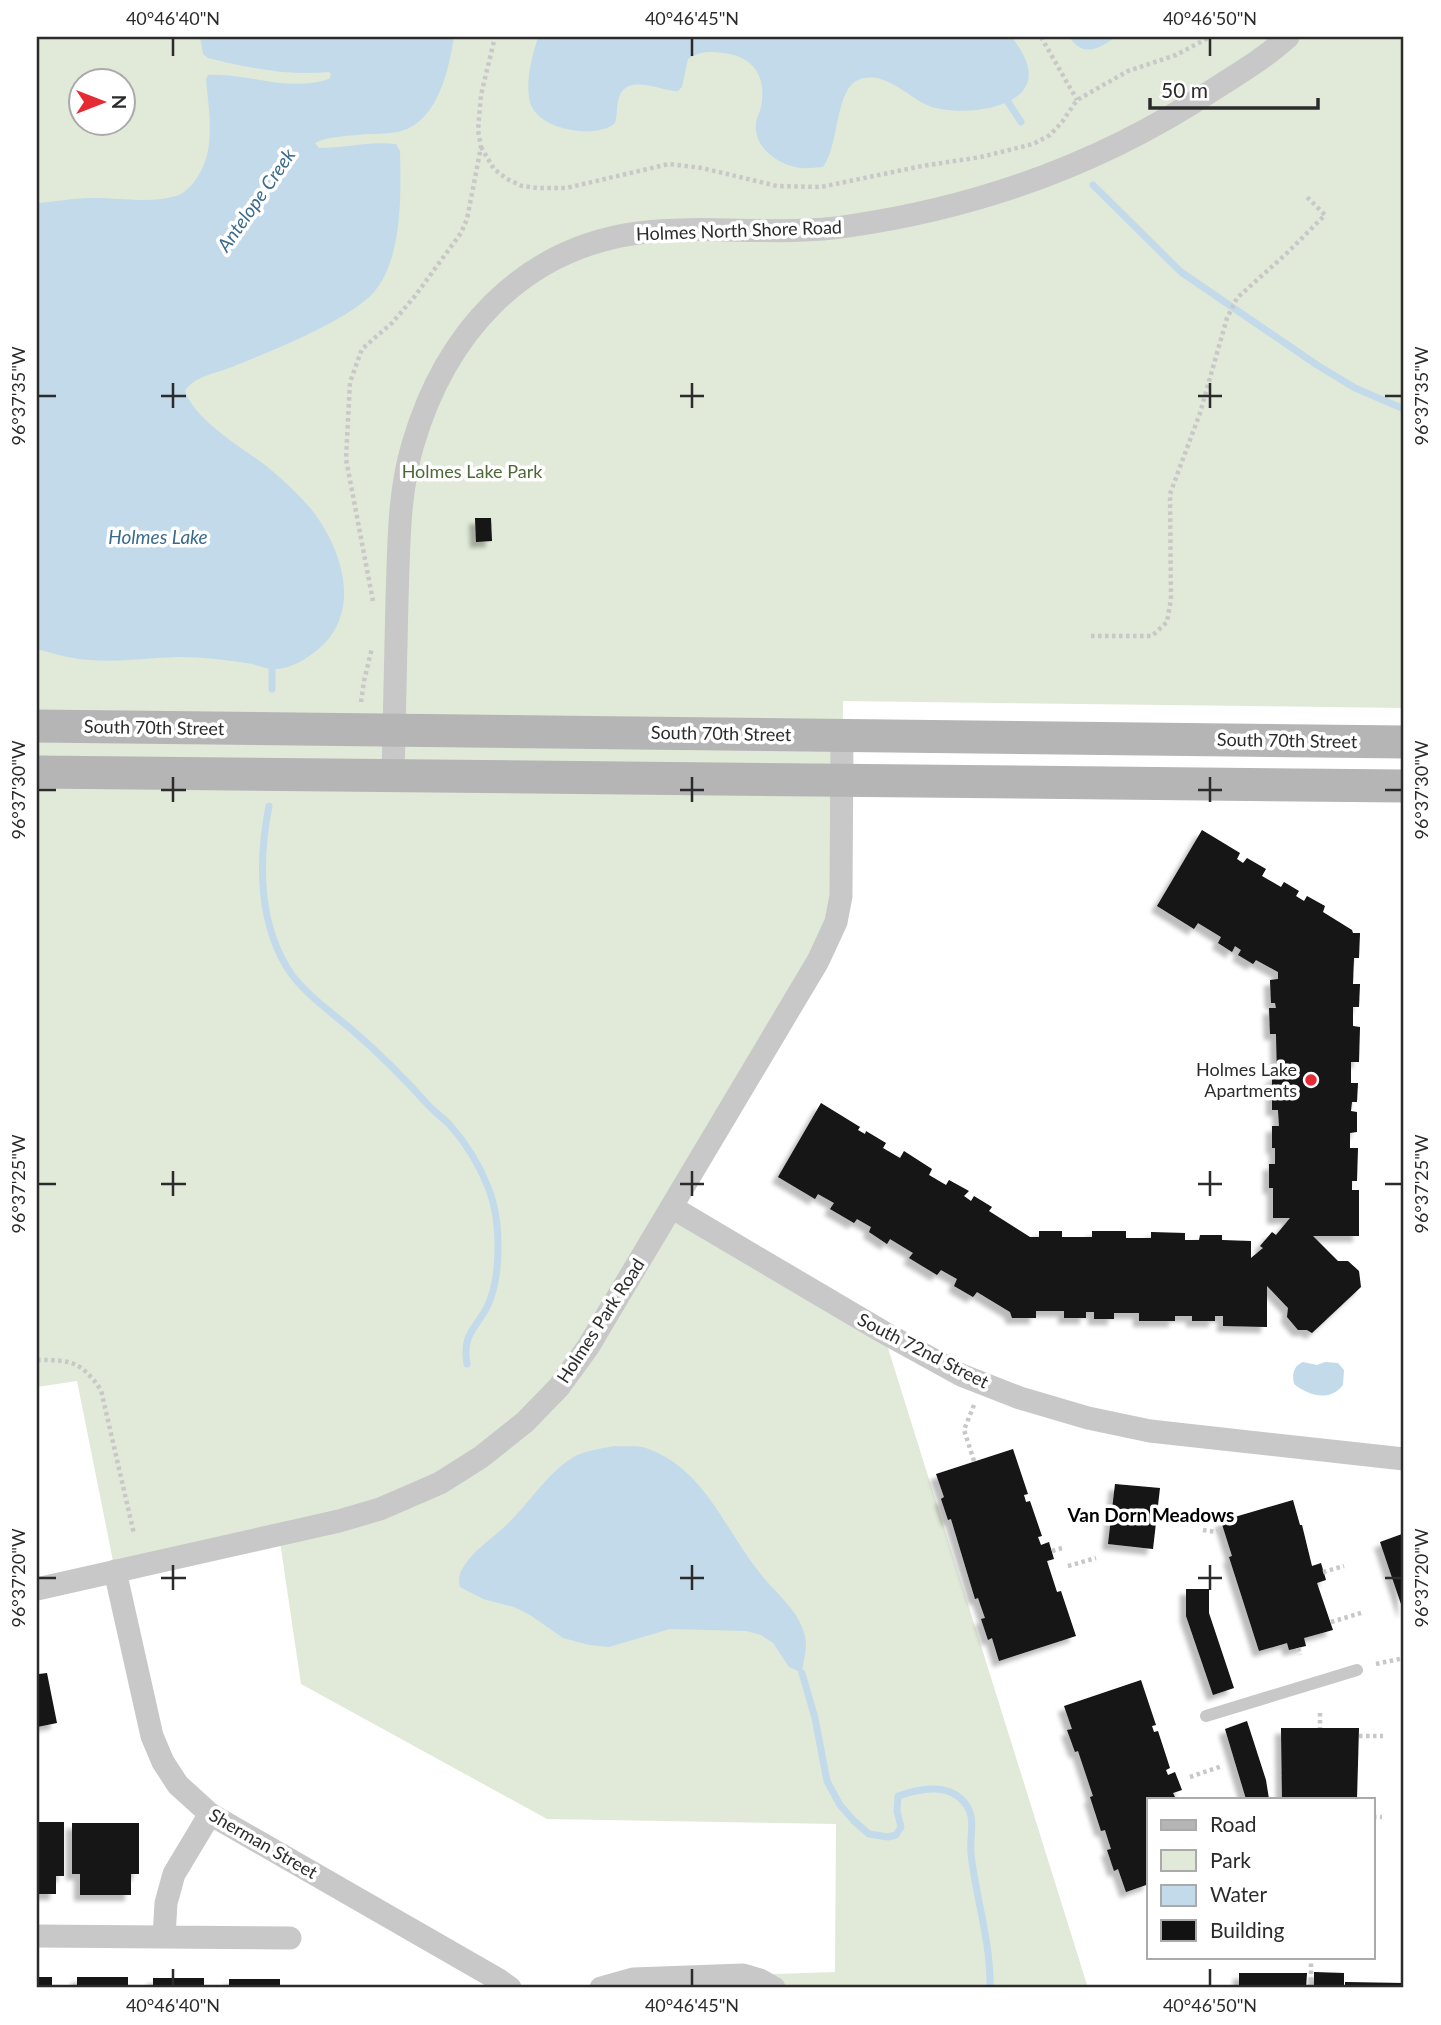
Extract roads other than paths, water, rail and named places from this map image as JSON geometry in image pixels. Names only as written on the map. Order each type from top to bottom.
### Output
[{"type":"main road","name":"South 70th Street","points":[[37,726],[1404,743]]},
{"type":"main road","points":[[37,772],[1404,786]]},
{"type":"street","name":"Holmes North Shore Road","points":[[393,776],[399,530],[407,466],[424,408],[437,379],[467,332],[501,295],[557,259],[598,242],[637,233],[817,230],[847,227],[898,218],[1017,188],[1107,151],[1192,104],[1288,37]]},
{"type":"street","name":"Holmes Park Road","points":[[37,1589],[327,1524],[380,1509],[440,1483],[481,1457],[525,1422],[559,1387],[588,1347],[673,1208],[832,933],[839,912],[842,882],[842,735]]},
{"type":"street","name":"South 72nd Street","points":[[673,1208],[961,1375],[1020,1398],[1088,1418],[1150,1431],[1366,1457],[1404,1459]]},
{"type":"street","name":"Sherman Street","points":[[115,1572],[152,1736],[163,1762],[178,1785],[210,1814],[510,1988]]},
{"type":"street","points":[[164,1937],[166,1903],[174,1874],[210,1814]]},
{"type":"street","points":[[37,1936],[290,1938]]},
{"type":"street","points":[[601,1988],[633,1979],[743,1975],[774,1988]]},
{"type":"lane","points":[[1206,1716],[1357,1670]]},
{"type":"water","name":"Holmes Lake","points":[[200,37],[454,37],[440,92],[424,117],[414,125],[396,132],[336,137],[315,143],[319,148],[396,144],[400,151],[400,205],[395,244],[383,278],[374,292],[363,303],[328,324],[266,353],[200,378],[185,391],[190,402],[208,422],[271,470],[304,501],[326,531],[335,549],[344,587],[343,606],[338,623],[328,640],[312,654],[294,665],[278,669],[234,661],[179,657],[86,660],[37,649],[37,203],[83,198],[156,200],[176,196],[187,190],[200,173],[209,146],[208,75],[298,84],[329,79],[331,75],[329,72],[268,70],[208,58],[203,54]]},
{"type":"water","points":[[538,37],[1012,37],[1024,57],[1029,75],[1022,91],[1013,99],[986,109],[956,111],[932,107],[878,78],[858,80],[845,95],[832,146],[823,167],[804,168],[776,159],[763,147],[756,131],[762,96],[760,78],[756,70],[743,59],[724,53],[705,52],[688,59],[682,87],[678,91],[631,85],[620,95],[615,123],[606,128],[582,131],[555,125],[535,112],[530,102],[529,77]]},
{"type":"water","points":[[1069,37],[1116,37],[1097,48],[1086,49],[1080,48]]},
{"type":"water","points":[[1303,1362],[1317,1365],[1325,1362],[1338,1363],[1344,1370],[1343,1385],[1332,1394],[1326,1395],[1313,1394],[1300,1388],[1294,1384],[1293,1374],[1295,1368]]},
{"type":"water","points":[[614,1446],[646,1448],[666,1457],[698,1484],[746,1555],[798,1618],[806,1641],[802,1673],[789,1667],[773,1643],[761,1635],[746,1631],[670,1629],[609,1647],[589,1645],[563,1638],[514,1607],[483,1599],[460,1587],[460,1574],[468,1560],[512,1519],[553,1473],[577,1455]]},
{"type":"waterway","points":[[1008,102],[1021,122]]},
{"type":"waterway","points":[[1093,185],[1181,272],[1317,365],[1355,388],[1404,409]]},
{"type":"waterway","points":[[272,669],[272,689]]},
{"type":"waterway","points":[[269,806],[262,871],[267,915],[281,956],[305,990],[372,1047],[449,1124],[472,1154],[488,1187],[497,1231],[497,1264],[487,1307],[468,1339],[467,1364]]},
{"type":"waterway","points":[[802,1673],[815,1718],[827,1781],[840,1805],[869,1834],[888,1837],[896,1835],[901,1827],[897,1811],[898,1796],[907,1793],[926,1789],[944,1790],[960,1798],[970,1811],[971,1854],[986,1937],[990,1988]]},
{"type":"place","name":"Holmes Lake Apartments","points":[[1311,1080]]},
{"type":"district","name":"Van Dorn Meadows","points":[[1151,1515]]},
{"type":"water label","name":"Antelope Creek","points":[[256,200]]},
{"type":"park label","name":"Holmes Lake Park","points":[[472,472]]}]
